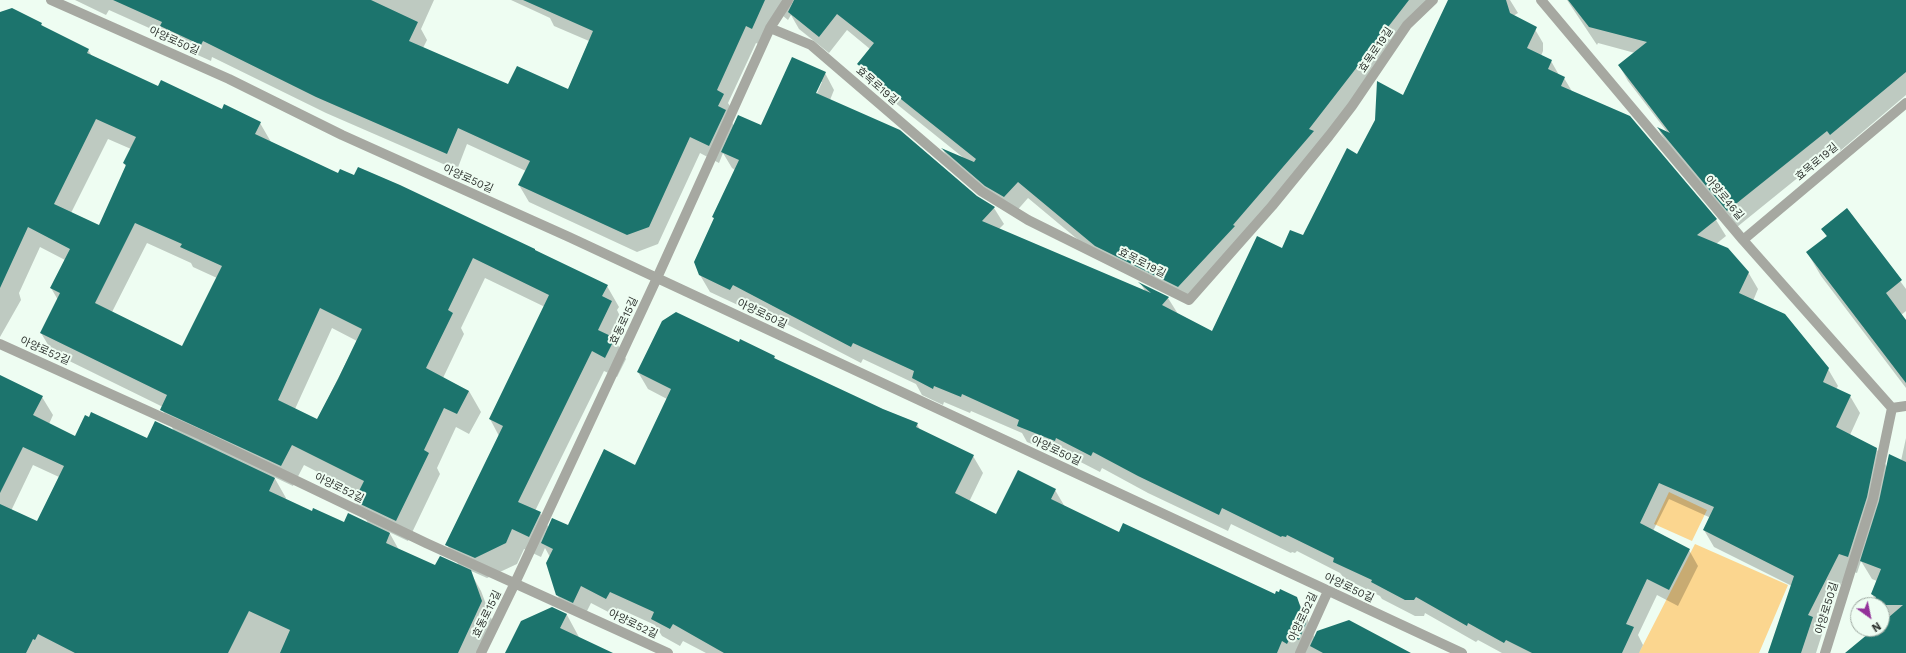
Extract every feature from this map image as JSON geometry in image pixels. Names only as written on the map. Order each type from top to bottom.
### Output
[{"type":"street","name":"아양로50길","points":[[51,0],[229,79],[342,135],[657,278],[1462,653]]},
{"type":"street","name":"효동로15길","points":[[481,653],[657,278],[770,28],[788,0]]},
{"type":"street","name":"효목로19길","points":[[770,28],[811,45],[981,191],[1028,220],[1189,300],[1329,136],[1352,106],[1408,25],[1433,0]]},
{"type":"street","name":"아양로46길","points":[[1541,0],[1743,240],[1892,408]]},
{"type":"street","name":"효목로19길","points":[[1743,240],[1906,103]]},
{"type":"street","name":"아양로52길","points":[[0,344],[201,435],[426,543],[668,653]]},
{"type":"street","points":[[1892,408],[1906,406]]},
{"type":"street","name":"아양로50길","points":[[1825,653],[1873,499],[1892,408]]},
{"type":"street","name":"아양로52길","points":[[1300,653],[1328,591]]},
{"type":"shaded area","points":[[1669,492],[1707,510],[1692,541],[1654,524]]},
{"type":"shaded area","points":[[1695,544],[1788,585],[1759,653],[1639,653]]},
{"type":"building","points":[[113,0],[371,0],[418,22],[409,41],[508,84],[517,66],[568,89],[593,31],[523,0],[765,0],[752,29],[746,26],[717,90],[724,94],[718,106],[726,110],[709,146],[690,137],[649,227],[627,235],[518,185],[530,161],[458,128],[447,154],[316,97],[203,41],[201,45],[160,26],[162,22]]},
{"type":"building","points":[[794,0],[1409,0],[1309,129],[1314,131],[1233,225],[1235,226],[1178,287],[1095,246],[1018,182],[1004,197],[985,186],[941,148],[974,162],[976,159],[857,64],[874,43],[837,14],[819,37],[788,12]]},
{"type":"building","points":[[1448,0],[1506,0],[1510,13],[1537,27],[1527,48],[1552,60],[1548,69],[1565,77],[1561,86],[1630,116],[1717,219],[1697,235],[1728,248],[1749,272],[1739,293],[1785,314],[1829,368],[1823,382],[1851,395],[1836,427],[1877,448],[1867,497],[1848,557],[1839,554],[1808,615],[1813,617],[1801,653],[1768,653],[1794,576],[1703,530],[1714,507],[1659,483],[1640,523],[1690,549],[1669,590],[1647,579],[1626,624],[1634,627],[1622,653],[1532,653],[1506,640],[1504,643],[1468,623],[1467,626],[1416,597],[1414,600],[1405,600],[1371,582],[1372,580],[1333,562],[1334,558],[1287,535],[1286,537],[1281,537],[1222,508],[1219,515],[1138,476],[1093,452],[1091,456],[1056,438],[1055,441],[1017,426],[1019,420],[962,394],[961,397],[934,386],[933,389],[912,378],[914,371],[853,343],[851,347],[733,285],[730,290],[699,275],[694,262],[714,218],[712,217],[739,160],[721,152],[738,115],[761,125],[792,57],[826,72],[816,93],[900,130],[977,196],[995,207],[982,221],[1151,293],[1138,282],[1169,297],[1162,305],[1212,331],[1257,236],[1282,248],[1290,230],[1303,235],[1347,148],[1357,154],[1375,120],[1377,81],[1403,95]]},
{"type":"building","points":[[1568,0],[1906,0],[1906,72],[1830,135],[1827,131],[1727,211],[1657,127],[1670,133],[1618,65],[1647,42],[1589,27]]},
{"type":"building","points":[[12,8],[42,23],[41,25],[89,49],[87,53],[158,86],[161,80],[222,109],[224,104],[261,122],[255,134],[338,173],[340,169],[354,175],[358,167],[400,185],[608,285],[602,296],[612,301],[598,330],[615,338],[605,358],[592,351],[518,502],[541,512],[529,537],[512,529],[506,543],[475,558],[445,545],[503,426],[489,419],[549,295],[473,258],[448,310],[453,313],[426,368],[469,391],[457,414],[444,408],[424,450],[429,453],[396,521],[354,501],[364,481],[292,445],[281,466],[160,410],[167,395],[40,333],[60,293],[50,288],[70,249],[28,227],[0,288],[0,12]],"holes":[[[96,119],[136,137],[123,163],[126,165],[99,225],[54,204]],[[135,223],[182,244],[180,247],[222,266],[182,346],[95,303]],[[320,308],[362,329],[317,419],[278,400]]]},
{"type":"building","points":[[1847,208],[1902,280],[1886,293],[1906,320],[1906,383],[1806,252],[1827,236],[1821,229]]},
{"type":"building","points":[[676,312],[739,342],[740,339],[775,356],[774,358],[883,409],[918,423],[916,427],[974,455],[955,493],[996,514],[1018,470],[1056,489],[1051,499],[1119,532],[1123,523],[1275,594],[1276,591],[1279,592],[1280,589],[1297,597],[1306,623],[1299,640],[1291,636],[1287,644],[1282,641],[1277,653],[724,653],[673,624],[670,629],[651,619],[654,612],[610,592],[606,599],[581,586],[573,603],[556,595],[546,563],[553,549],[541,543],[552,518],[568,525],[604,449],[635,465],[671,389],[637,372],[662,321]]},
{"type":"building","points":[[0,375],[43,396],[33,415],[75,436],[85,415],[89,417],[91,412],[147,438],[155,421],[275,478],[269,491],[312,511],[313,508],[344,522],[348,513],[390,533],[386,543],[435,565],[440,556],[471,570],[482,601],[458,653],[280,653],[290,630],[249,611],[228,653],[75,653],[38,634],[35,640],[33,639],[26,653],[0,653],[0,504],[37,521],[64,466],[23,447],[0,493]]},
{"type":"building","points":[[1889,454],[1906,462],[1906,653],[1845,653],[1864,637],[1890,637],[1890,616],[1903,605],[1890,605],[1890,597],[1876,597],[1871,594],[1881,569],[1860,561],[1879,501]]},
{"type":"building","points":[[552,607],[567,614],[560,628],[613,653],[505,653],[521,621]]},
{"type":"building","points":[[1349,620],[1411,653],[1323,653],[1310,646],[1317,631]]}]
